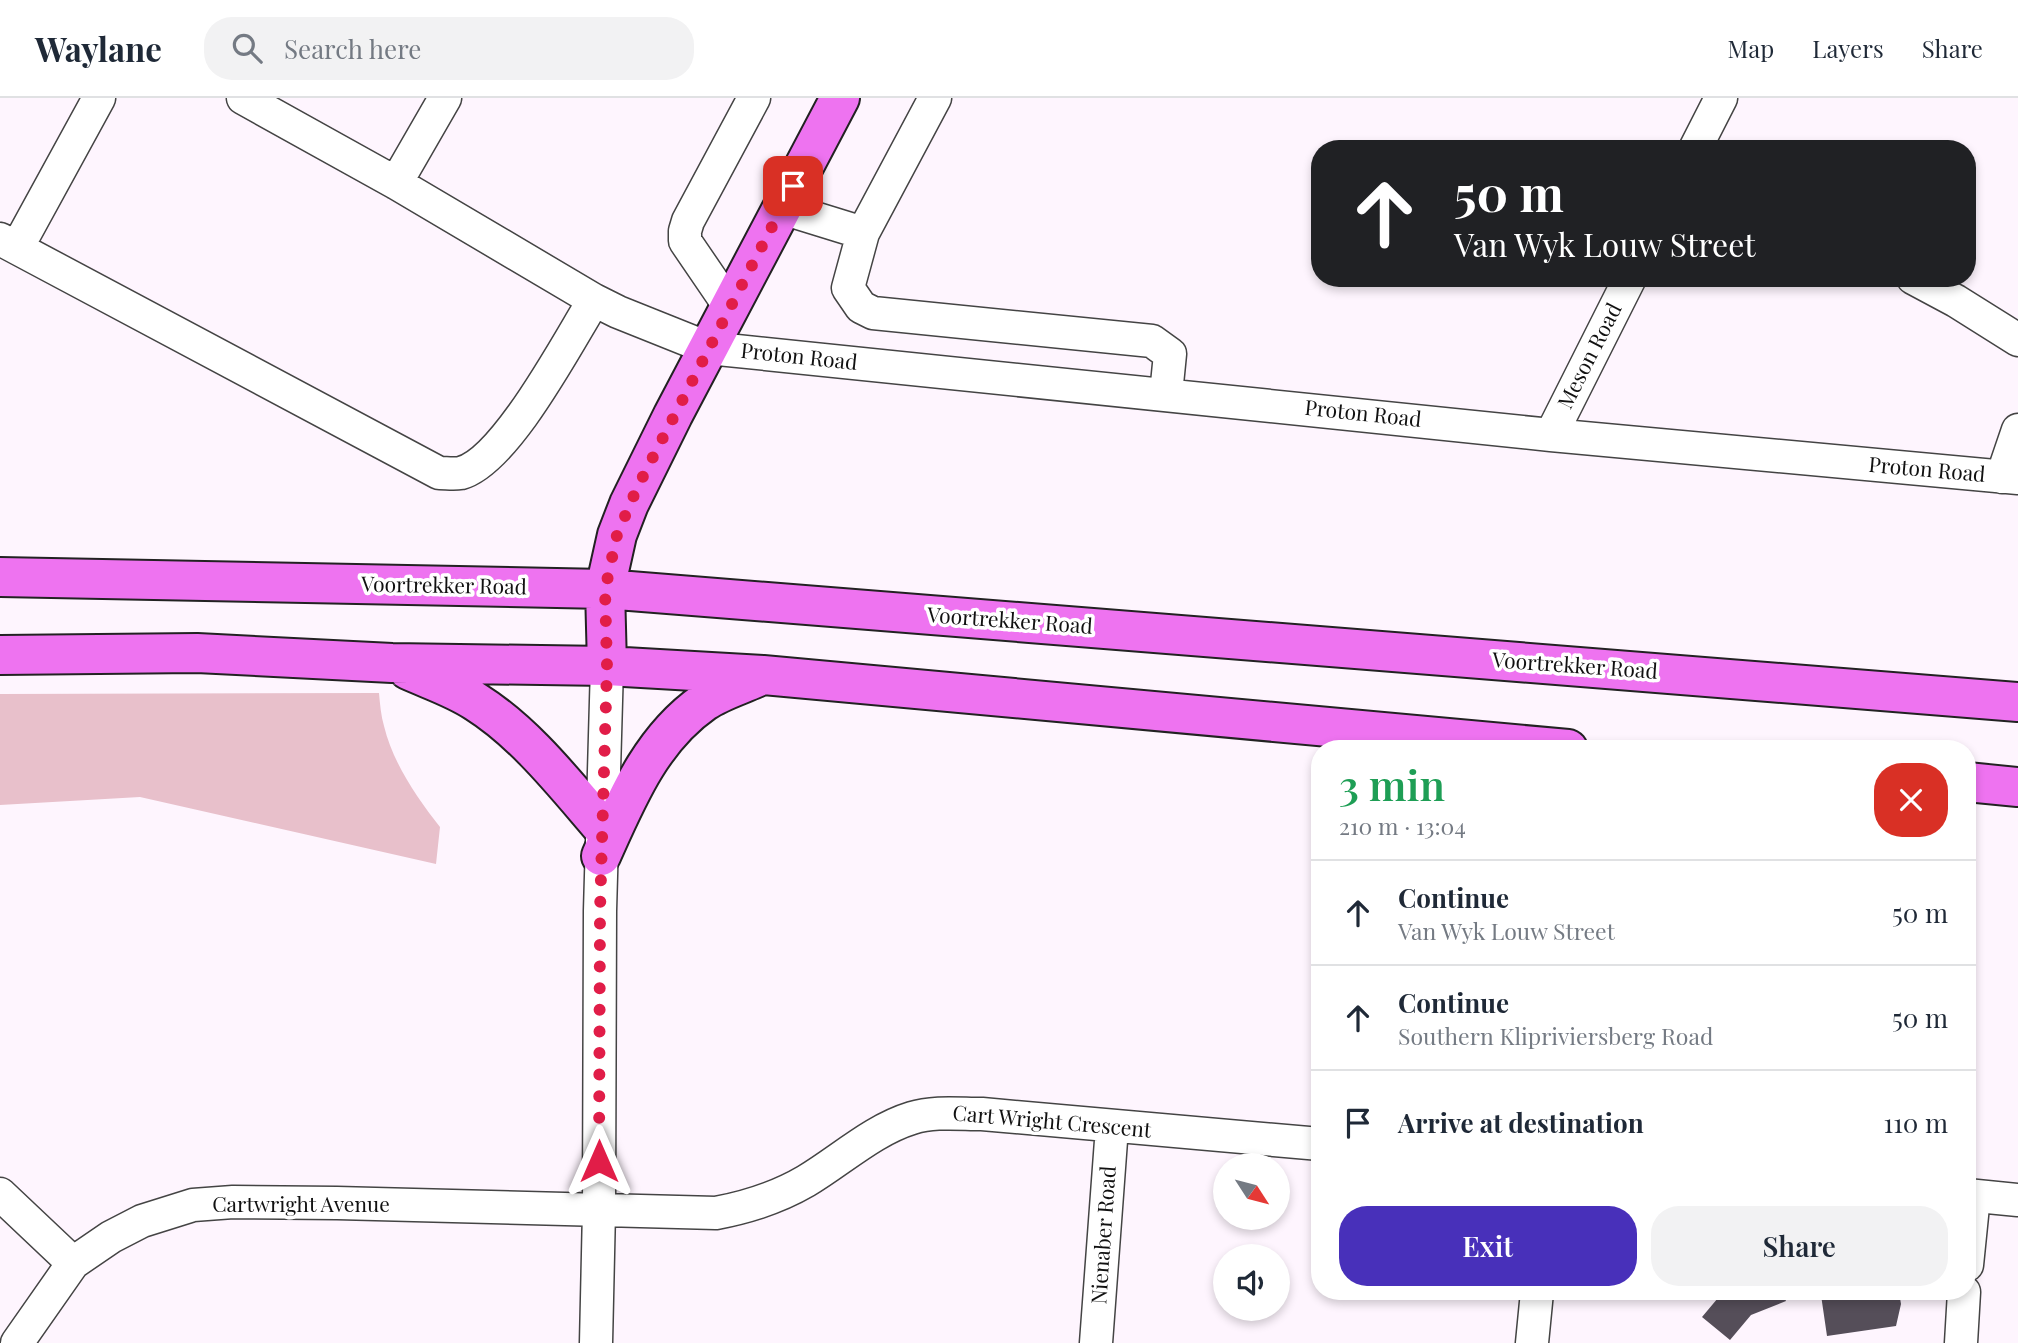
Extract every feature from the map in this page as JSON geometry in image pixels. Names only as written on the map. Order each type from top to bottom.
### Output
[{"type":"main road","points":[[607,666],[605,590],[617,535],[629,504],[840,98]]},
{"type":"main road","name":"Voortrekker Road","points":[[0,577],[605,590],[2018,702]]},
{"type":"main road","points":[[0,655],[197,653],[392,663],[607,666],[763,675],[1470,740]]},
{"type":"main road","points":[[392,663],[478,703],[535,751],[601,841],[646,762],[664,738],[706,700],[763,675]]},
{"type":"main road","points":[[1976,783],[2018,786]]},
{"type":"street","points":[[99,98],[9,243],[439,473],[461,473],[487,458],[517,422],[594,300]]},
{"type":"street","name":"Proton Road","points":[[243,98],[396,183],[594,300],[708,348],[1551,435],[2010,477]]},
{"type":"street","points":[[396,183],[446,98]]},
{"type":"street","points":[[730,307],[685,241],[685,231],[754,98]]},
{"type":"street","points":[[935,98],[863,233],[848,288],[861,307],[873,313],[1152,341],[1170,354],[1166,394]]},
{"type":"street","points":[[1704,140],[1721,98]]},
{"type":"street","points":[[782,208],[863,233]]},
{"type":"street","name":"Meson Road","points":[[1551,435],[1625,287]]},
{"type":"street","points":[[1929,287],[2018,340]]},
{"type":"street","points":[[2010,477],[2018,430]]},
{"type":"street","points":[[596,1343],[601,841],[607,666]]},
{"type":"street","name":"Cart Wright Crescent","points":[[599,1210],[716,1213],[747,1207],[767,1201],[805,1181],[883,1130],[913,1118],[943,1113],[982,1114],[1112,1128],[1311,1143]]},
{"type":"street","name":"Nienaber Road","points":[[1096,1343],[1112,1128]]},
{"type":"street","points":[[0,1194],[73,1264]]},
{"type":"street","points":[[1976,1196],[2018,1200]]},
{"type":"street","name":"Cartwright Avenue","points":[[17,1343],[73,1264],[111,1237],[142,1221],[193,1206],[233,1202],[337,1203],[599,1210]]},
{"type":"street","points":[[1532,1343],[1536,1300]]},
{"type":"street","points":[[1961,1343],[1964,1300]]},
{"type":"shaded area","points":[[379,693],[383,722],[393,753],[415,792],[440,827],[436,864],[140,797],[0,805],[0,694]]},
{"type":"building","points":[[1716,1300],[1786,1301],[1751,1315],[1730,1340],[1702,1317]]},
{"type":"building","points":[[1822,1300],[1900,1300],[1896,1326],[1827,1336]]},
{"type":"route","points":[[599,1161],[600,911],[607,666],[605,590],[617,535],[629,504],[793,186]]}]
